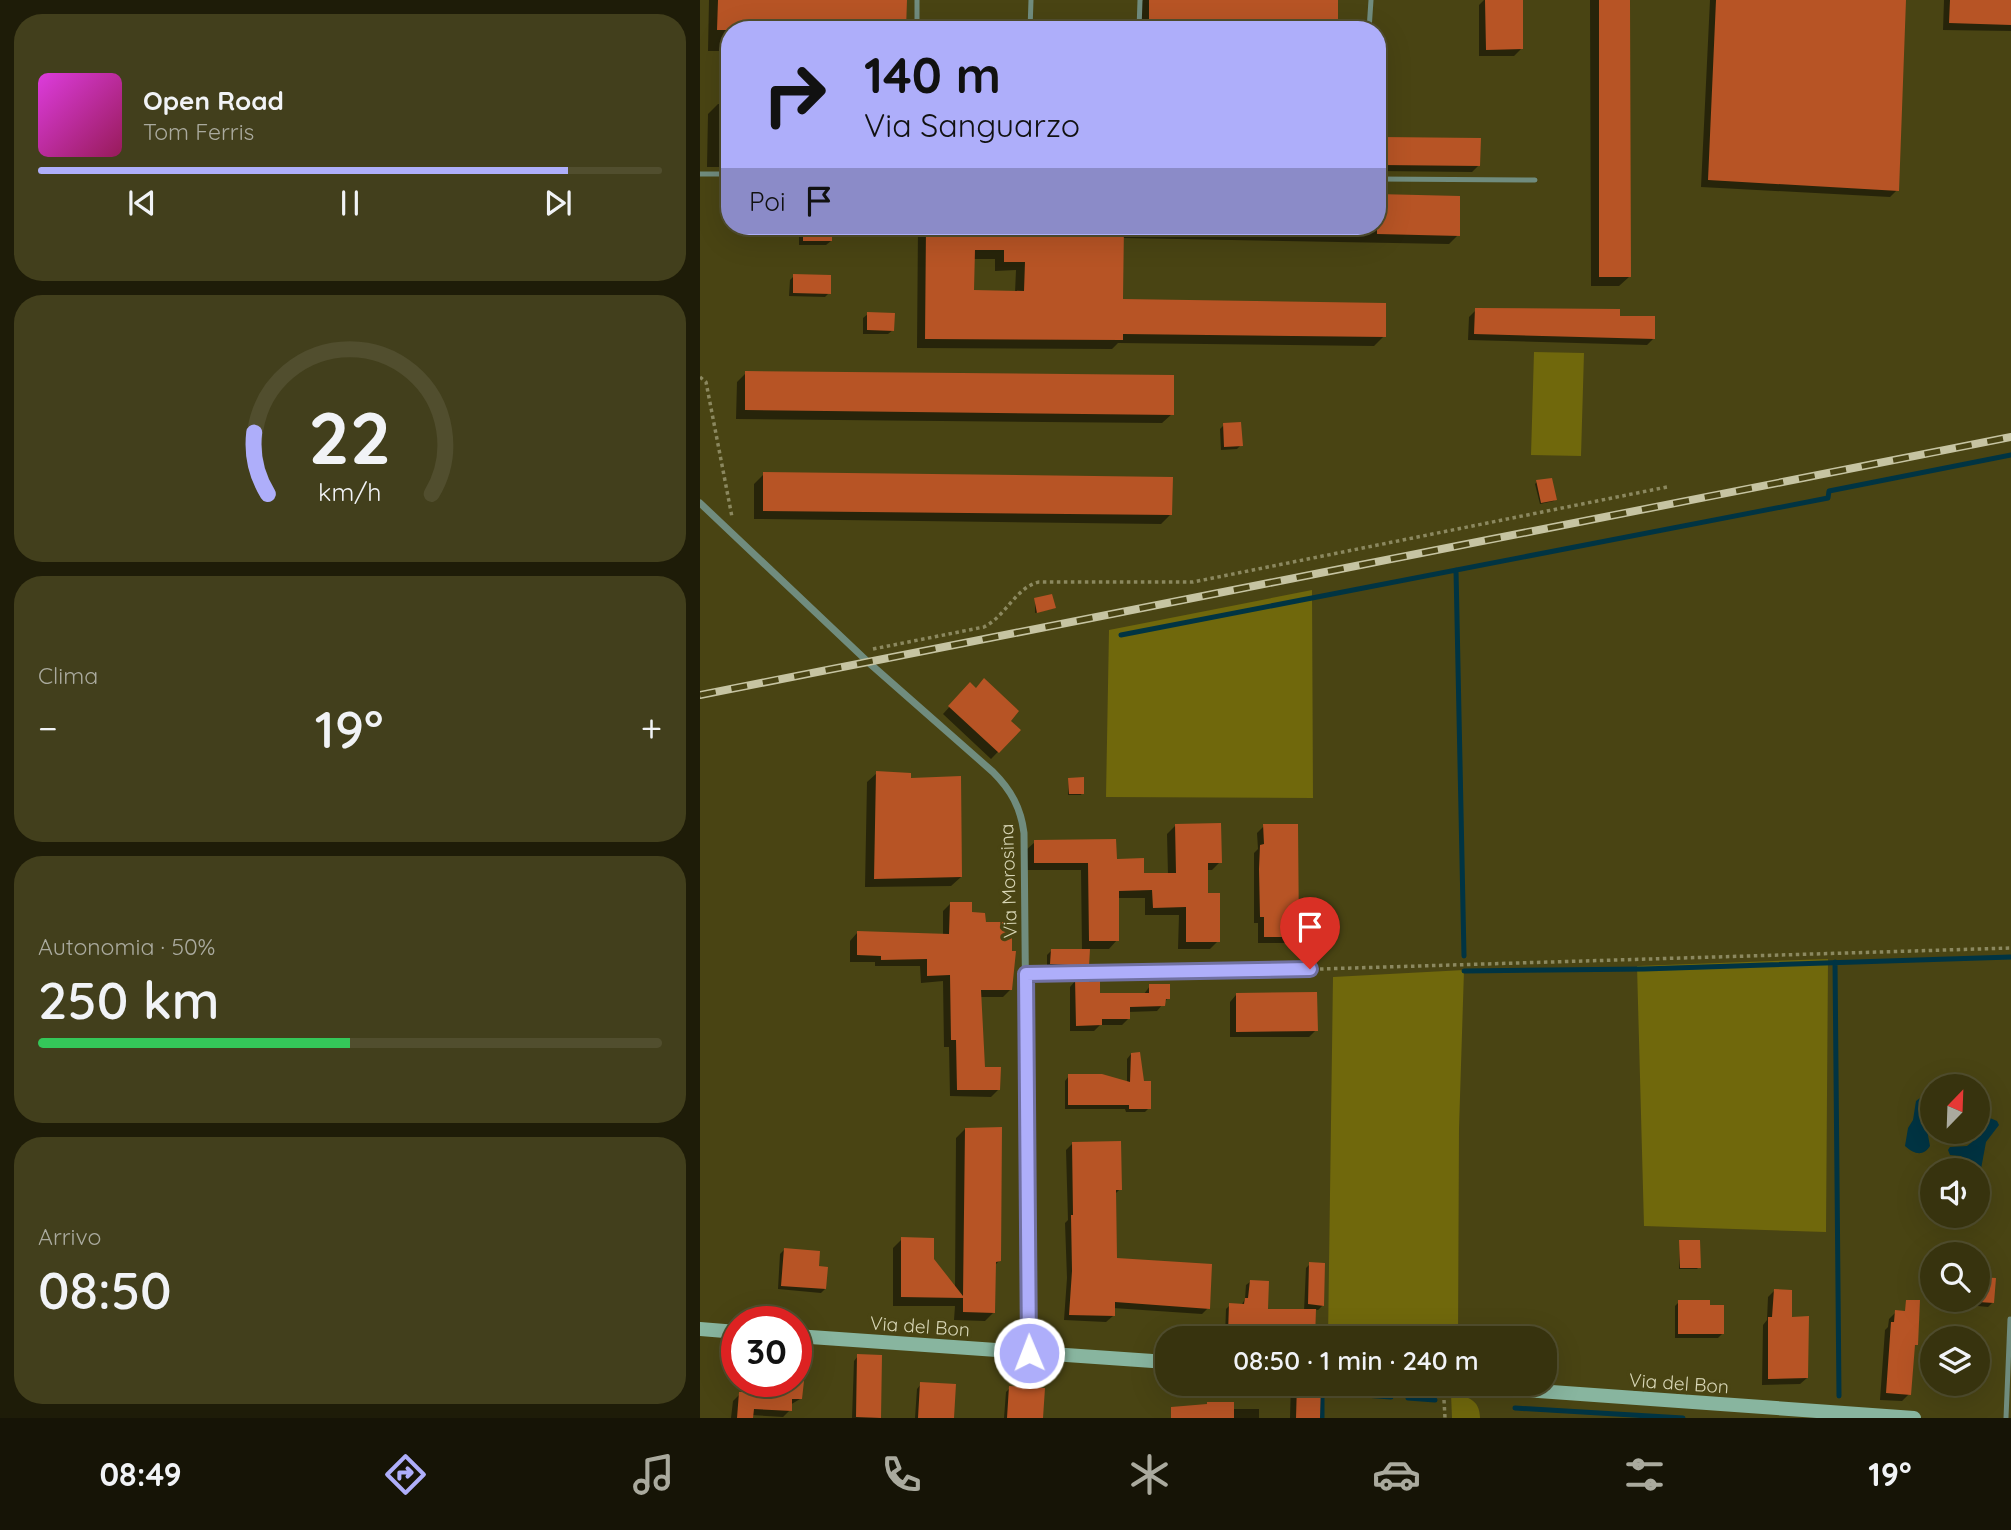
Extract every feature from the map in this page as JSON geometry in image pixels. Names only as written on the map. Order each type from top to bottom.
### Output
[{"type":"street","name":"Via Morosina","points":[[700,503],[857,652],[993,772],[1007,786],[1023,818],[1029,1353]]},
{"type":"street","points":[[1026,974],[1310,969]]},
{"type":"street","points":[[700,1329],[721,1331]]},
{"type":"street","name":"Via del Bon","points":[[812,1337],[1155,1361]]},
{"type":"street","name":"Via del Bon","points":[[1557,1392],[1914,1418]]},
{"type":"lane","points":[[917,0],[917,21]]},
{"type":"lane","points":[[1031,0],[1031,21]]},
{"type":"lane","points":[[1139,21],[1140,0]]},
{"type":"lane","points":[[1370,21],[1371,0]]},
{"type":"lane","points":[[700,174],[721,174]]},
{"type":"lane","points":[[1386,179],[1535,180]]},
{"type":"lane","points":[[2006,1418],[2010,1319]]},
{"type":"path","points":[[700,377],[706,382],[737,537]]},
{"type":"path","points":[[857,652],[984,627],[998,618],[1031,584],[1193,582],[1667,487]]},
{"type":"path","points":[[1310,969],[2011,948]]},
{"type":"shaded area","points":[[1534,352],[1584,353],[1581,456],[1531,455]]},
{"type":"shaded area","points":[[1312,590],[1313,798],[1106,797],[1109,630]]},
{"type":"shaded area","points":[[1828,959],[1826,1232],[1644,1226],[1637,966]]},
{"type":"shaded area","points":[[1464,970],[1459,1129],[1458,1326],[1328,1326],[1333,977]]},
{"type":"shaded area","points":[[1451,1396],[1463,1396],[1478,1407],[1480,1418],[1452,1418]]},
{"type":"water","points":[[1920,1098],[1920,1144],[1930,1146],[1924,1152],[1918,1153],[1905,1146],[1916,1101]]},
{"type":"water","points":[[1990,1118],[1999,1125],[1990,1137]]},
{"type":"water","points":[[1986,1144],[1983,1158],[1963,1158],[1950,1155],[1948,1150],[1950,1147]]},
{"type":"building","points":[[718,0],[907,0],[906,21],[721,21],[721,30],[717,30]]},
{"type":"building","points":[[1149,0],[1338,0],[1338,21],[1149,21]]},
{"type":"building","points":[[1485,0],[1523,0],[1523,49],[1486,50]]},
{"type":"building","points":[[1599,0],[1630,0],[1631,277],[1599,277]]},
{"type":"building","points":[[1716,0],[1906,0],[1899,191],[1708,180]]},
{"type":"building","points":[[1950,0],[2011,0],[2011,25],[1949,23]]},
{"type":"building","points":[[1386,137],[1481,138],[1480,166],[1386,165]]},
{"type":"building","points":[[1386,194],[1460,196],[1460,236],[1386,234]]},
{"type":"building","points":[[803,235],[832,235],[832,241],[803,241]]},
{"type":"building","points":[[926,235],[1124,235],[1123,299],[1386,303],[1386,337],[1123,334],[1123,340],[925,339]],"holes":[[[975,250],[1004,250],[1004,262],[1025,262],[1024,291],[974,290]]]},
{"type":"building","points":[[793,274],[831,275],[831,294],[793,293]]},
{"type":"building","points":[[1475,308],[1620,309],[1620,316],[1655,316],[1655,339],[1474,334]]},
{"type":"building","points":[[867,312],[895,313],[894,331],[867,330]]},
{"type":"building","points":[[745,371],[1174,375],[1174,415],[745,410]]},
{"type":"building","points":[[1241,422],[1243,446],[1224,447],[1223,423]]},
{"type":"building","points":[[763,472],[1173,477],[1172,515],[763,511]]},
{"type":"building","points":[[1552,478],[1557,500],[1541,503],[1536,480]]},
{"type":"building","points":[[1052,594],[1056,608],[1037,613],[1034,598]]},
{"type":"building","points":[[984,678],[1019,711],[1011,721],[1021,730],[999,753],[948,706],[970,682],[976,688]]},
{"type":"building","points":[[876,771],[911,773],[911,778],[961,776],[962,877],[874,879]]},
{"type":"building","points":[[1084,777],[1084,794],[1069,794],[1068,778]]},
{"type":"building","points":[[1221,823],[1222,863],[1208,863],[1208,893],[1220,893],[1220,942],[1186,942],[1186,907],[1153,908],[1152,890],[1119,891],[1119,941],[1089,941],[1088,863],[1034,863],[1034,840],[1116,839],[1117,859],[1144,858],[1144,873],[1176,873],[1175,824]]},
{"type":"building","points":[[1263,824],[1298,824],[1299,937],[1264,937],[1264,917],[1260,917],[1259,869],[1260,845],[1264,844]]},
{"type":"building","points":[[950,902],[972,902],[972,912],[985,913],[986,922],[1012,922],[1012,951],[1016,951],[1012,990],[981,990],[985,1067],[1001,1067],[1000,1090],[957,1090],[956,1040],[951,1040],[950,975],[927,976],[927,959],[881,960],[881,956],[857,955],[857,931],[949,934]]},
{"type":"building","points":[[1051,949],[1090,949],[1089,966],[1050,964]]},
{"type":"building","points":[[1075,978],[1089,978],[1089,982],[1100,981],[1100,993],[1149,993],[1149,984],[1170,984],[1170,999],[1166,999],[1165,1006],[1130,1007],[1130,1019],[1102,1019],[1102,1025],[1076,1026]]},
{"type":"building","points":[[1317,992],[1318,1031],[1236,1032],[1236,993]]},
{"type":"building","points":[[1140,1052],[1144,1081],[1151,1081],[1151,1109],[1129,1109],[1129,1105],[1068,1105],[1068,1074],[1102,1074],[1130,1082],[1131,1053]]},
{"type":"building","points":[[1002,1127],[1001,1261],[996,1262],[995,1313],[963,1312],[963,1298],[901,1297],[901,1237],[934,1238],[934,1259],[963,1296],[965,1128]]},
{"type":"building","points":[[1121,1141],[1122,1190],[1116,1190],[1117,1258],[1212,1264],[1210,1309],[1115,1302],[1115,1316],[1069,1315],[1073,1215],[1072,1142]]},
{"type":"building","points":[[1679,1240],[1700,1240],[1701,1268],[1680,1268]]},
{"type":"building","points":[[784,1248],[820,1251],[819,1266],[828,1267],[826,1289],[781,1286]]},
{"type":"building","points":[[1309,1262],[1325,1263],[1324,1306],[1308,1304]]},
{"type":"building","points":[[1990,1278],[1996,1278],[1994,1303],[1990,1303]]},
{"type":"building","points":[[1250,1280],[1269,1281],[1268,1309],[1316,1309],[1315,1326],[1228,1326],[1229,1303],[1244,1304],[1245,1298],[1248,1298]]},
{"type":"building","points":[[1774,1289],[1792,1290],[1792,1317],[1809,1316],[1808,1378],[1768,1379],[1768,1317],[1772,1317]]},
{"type":"building","points":[[1678,1300],[1710,1300],[1710,1305],[1724,1305],[1724,1334],[1678,1334]]},
{"type":"building","points":[[1906,1300],[1920,1300],[1918,1345],[1915,1345],[1911,1395],[1886,1393],[1891,1322],[1894,1322],[1895,1310],[1905,1311]]},
{"type":"building","points":[[857,1354],[882,1355],[881,1418],[856,1417]]},
{"type":"building","points":[[920,1382],[956,1384],[954,1418],[918,1418]]},
{"type":"building","points":[[1009,1386],[1045,1388],[1043,1418],[1007,1418]]},
{"type":"building","points":[[1297,1396],[1321,1396],[1320,1418],[1296,1418]]},
{"type":"building","points":[[739,1397],[802,1397],[792,1399],[792,1411],[754,1409],[753,1418],[737,1418]]},
{"type":"building","points":[[1207,1402],[1234,1402],[1234,1418],[1171,1418],[1171,1407]]},
{"type":"waterway","points":[[1121,635],[1828,498],[1829,491],[2011,455]]},
{"type":"waterway","points":[[1456,570],[1464,956]]},
{"type":"waterway","points":[[1464,971],[1644,969],[2011,957]]},
{"type":"waterway","points":[[1835,962],[1839,1396]]},
{"type":"waterway","points":[[1322,1418],[1322,1395],[1325,1392],[1391,1397]]},
{"type":"waterway","points":[[1408,1398],[1435,1400]]},
{"type":"waterway","points":[[1515,1408],[1683,1418]]},
{"type":"railway","points":[[700,695],[2011,437]]},
{"type":"route","points":[[1029,1353],[1026,974],[1310,969]]}]
